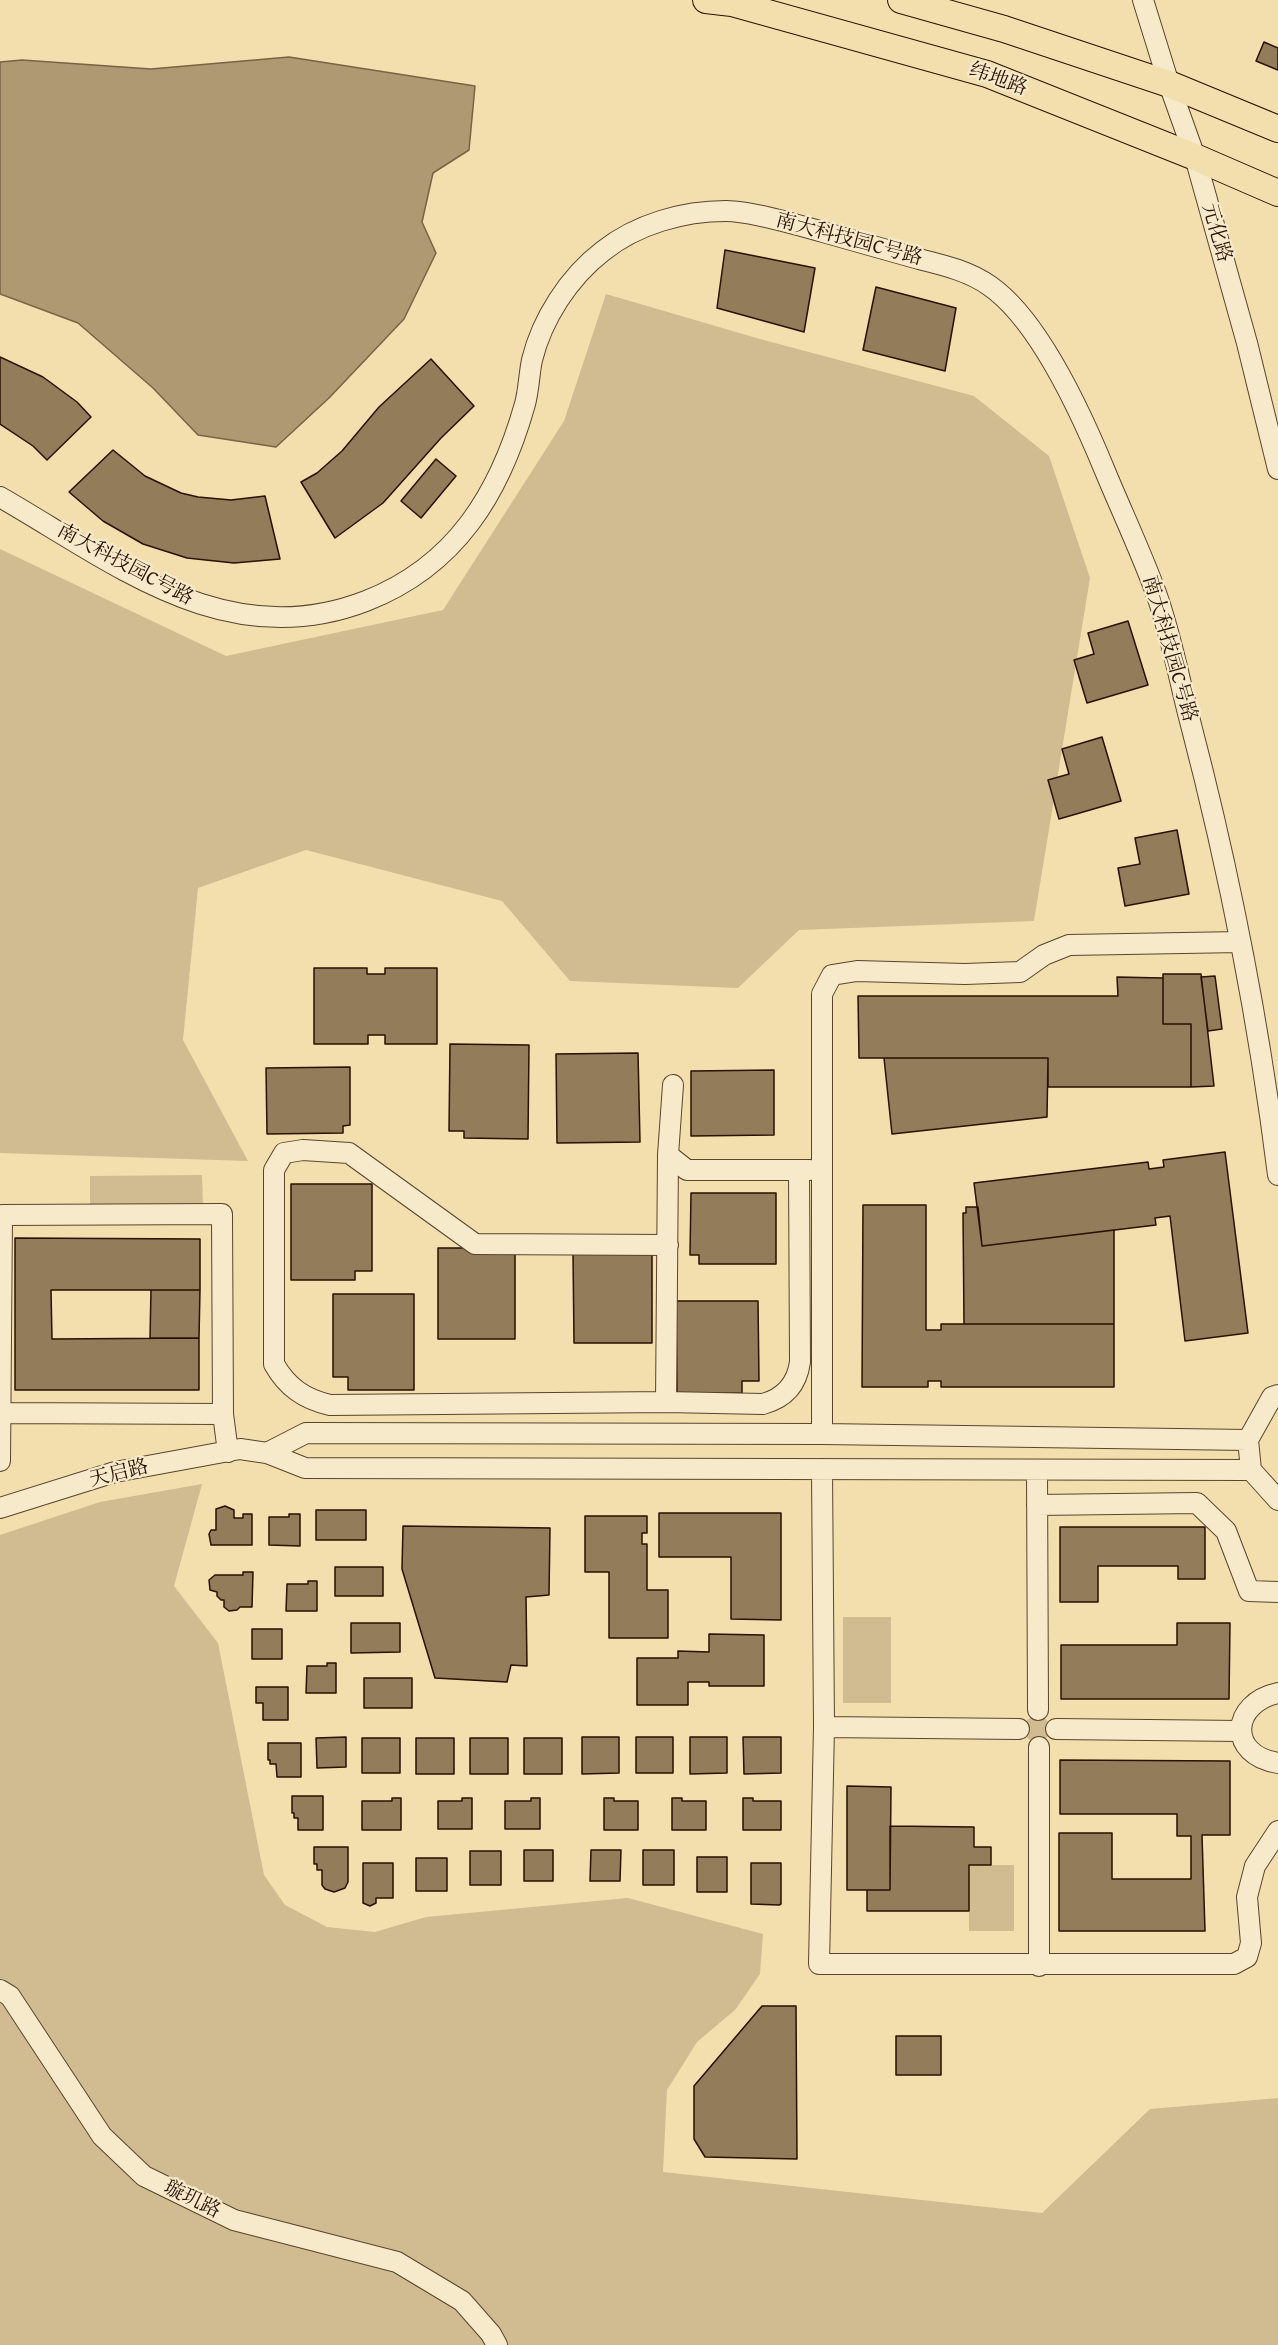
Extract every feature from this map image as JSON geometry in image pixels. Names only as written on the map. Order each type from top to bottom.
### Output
[{"type":"main road","name":"纬地路","points":[[706,0],[732,3],[987,74],[1278,193]]},
{"type":"main road","points":[[900,0],[1004,29],[1169,84],[1278,129]]},
{"type":"street","name":"元化路","points":[[1143,0],[1195,158],[1247,343],[1278,469]]},
{"type":"street","name":"南大科技园C号路","points":[[0,497],[96,553],[172,594],[195,603],[243,615],[267,617],[316,615],[386,592],[414,576],[446,551],[477,515],[504,465],[526,399],[532,358],[546,323],[564,290],[602,251],[641,228],[683,215],[732,211],[815,230],[963,271],[988,284],[1024,319],[1088,428],[1157,596],[1216,820],[1268,1097],[1278,1175]]},
{"type":"street","points":[[822,1434],[822,994],[832,975],[856,970],[965,974],[1020,972],[1044,955],[1069,945],[1240,942]]},
{"type":"street","points":[[666,1402],[668,1155],[673,1084]]},
{"type":"street","points":[[668,1245],[475,1244],[349,1153],[303,1150],[284,1153],[274,1170],[274,1364],[286,1382],[305,1397],[330,1405],[666,1402],[763,1404],[786,1393],[796,1378],[800,1362],[800,1170]]},
{"type":"street","points":[[668,1155],[687,1170],[822,1170]]},
{"type":"street","points":[[0,1461],[2,1215],[222,1214],[223,1414],[234,1450]]},
{"type":"street","points":[[1277,1502],[1251,1470],[1248,1440],[1272,1397],[1278,1395]]},
{"type":"street","points":[[1,1413],[223,1414]]},
{"type":"street","points":[[267,1453],[306,1433],[822,1434],[1248,1440]]},
{"type":"street","name":"天启路","points":[[0,1508],[116,1472],[234,1450],[267,1453],[305,1468],[1251,1470]]},
{"type":"street","points":[[822,1469],[824,1727],[819,1964],[1039,1966],[1234,1964],[1247,1957],[1251,1943],[1247,1897],[1255,1866],[1278,1831]]},
{"type":"street","points":[[1037,1470],[1038,1710]]},
{"type":"street","points":[[1037,1505],[1197,1503],[1226,1532],[1249,1591],[1278,1592]]},
{"type":"street","points":[[1278,1693],[1260,1699],[1243,1718],[1240,1731],[1250,1751],[1259,1758],[1278,1763]]},
{"type":"street","points":[[1038,1710],[1052,1718],[1056,1729],[1049,1743],[1039,1747],[1027,1744],[1020,1735],[1019,1729],[1022,1718],[1038,1710]]},
{"type":"street","points":[[824,1727],[1019,1729]]},
{"type":"street","points":[[1056,1729],[1240,1731]]},
{"type":"street","points":[[1039,1747],[1039,1966]]},
{"type":"street","name":"璇玑路","points":[[0,1990],[9,1996],[102,2136],[144,2176],[234,2220],[397,2262],[462,2301],[491,2334],[497,2345]]},
{"type":"shaded area","points":[[289,57],[475,86],[469,150],[433,173],[422,222],[436,253],[404,319],[329,398],[276,447],[198,435],[153,388],[78,323],[0,294],[0,62],[22,60],[151,69]]},
{"type":"shaded area","points":[[606,294],[760,339],[974,396],[1049,456],[1090,578],[1034,921],[799,930],[738,988],[570,981],[502,901],[306,850],[198,888],[183,1040],[248,1161],[0,1153],[0,549],[226,656],[443,610],[564,421]]},
{"type":"shaded area","points":[[202,1175],[203,1207],[90,1208],[90,1176]]},
{"type":"shaded area","points":[[202,1484],[174,1586],[218,1643],[264,1875],[285,1905],[327,1927],[375,1932],[426,1917],[628,1898],[763,1934],[760,1974],[735,2010],[697,2042],[667,2090],[663,2172],[1042,2213],[1150,2109],[1278,2098],[1278,2345],[0,2345],[0,1535],[100,1502]]},
{"type":"shaded area","points":[[843,1617],[891,1617],[891,1703],[843,1703]]},
{"type":"shaded area","points":[[1037,1716],[1046,1720],[1050,1729],[1046,1738],[1037,1742],[1028,1738],[1024,1729],[1028,1720]]},
{"type":"shaded area","points":[[969,1865],[1014,1865],[1014,1931],[969,1931]]},
{"type":"building","points":[[1264,42],[1278,48],[1278,70],[1256,61]]},
{"type":"building","points":[[725,250],[815,268],[804,332],[717,308]]},
{"type":"building","points":[[876,287],[956,308],[945,371],[863,350]]},
{"type":"building","points":[[0,357],[43,377],[77,402],[91,417],[47,460],[33,446],[0,424]]},
{"type":"building","points":[[431,359],[474,406],[441,438],[383,503],[335,538],[301,482],[317,473],[342,451],[379,407]]},
{"type":"building","points":[[113,450],[145,476],[181,493],[231,500],[265,496],[280,559],[234,563],[187,558],[143,544],[103,521],[69,492]]},
{"type":"building","points":[[436,459],[456,476],[421,518],[401,501]]},
{"type":"building","points":[[1128,621],[1148,685],[1087,703],[1074,660],[1094,654],[1088,633]]},
{"type":"building","points":[[1102,737],[1121,801],[1059,819],[1048,780],[1069,774],[1062,749]]},
{"type":"building","points":[[1177,830],[1189,894],[1125,906],[1118,868],[1140,864],[1135,838]]},
{"type":"building","points":[[314,968],[367,968],[367,974],[385,974],[385,968],[437,968],[437,1044],[385,1044],[385,1035],[368,1035],[368,1044],[314,1044]]},
{"type":"building","points":[[1163,974],[1201,974],[1214,1086],[1191,1087],[1191,1024],[1163,1024]]},
{"type":"building","points":[[1215,976],[1222,1029],[1208,1031],[1201,977]]},
{"type":"building","points":[[1117,977],[1163,978],[1163,1024],[1191,1024],[1191,1087],[1048,1087],[1048,1058],[859,1058],[858,996],[1118,996]]},
{"type":"building","points":[[450,1044],[529,1045],[528,1139],[464,1138],[464,1131],[449,1131]]},
{"type":"building","points":[[638,1053],[640,1142],[557,1143],[556,1054]]},
{"type":"building","points":[[884,1058],[1048,1058],[1047,1117],[892,1134]]},
{"type":"building","points":[[350,1067],[350,1125],[343,1126],[343,1133],[267,1134],[266,1068]]},
{"type":"building","points":[[774,1070],[774,1135],[691,1136],[691,1071]]},
{"type":"building","points":[[1225,1152],[1248,1333],[1185,1341],[1170,1216],[1155,1218],[1156,1225],[982,1246],[974,1183],[1148,1162],[1149,1169],[1164,1167],[1163,1160]]},
{"type":"building","points":[[291,1184],[372,1184],[372,1271],[355,1271],[355,1280],[291,1280]]},
{"type":"building","points":[[691,1193],[776,1193],[776,1264],[699,1264],[699,1255],[690,1255]]},
{"type":"building","points":[[863,1205],[926,1205],[926,1330],[941,1330],[941,1324],[1114,1324],[1114,1387],[941,1387],[941,1381],[928,1381],[928,1387],[862,1387]]},
{"type":"building","points":[[966,1207],[978,1207],[982,1246],[1114,1230],[1114,1324],[964,1324],[963,1213],[966,1213]]},
{"type":"building","points":[[15,1238],[200,1239],[200,1290],[51,1290],[52,1339],[199,1338],[199,1390],[15,1390]]},
{"type":"building","points":[[438,1248],[515,1248],[515,1339],[438,1339]]},
{"type":"building","points":[[573,1253],[652,1253],[652,1343],[574,1343]]},
{"type":"building","points":[[151,1290],[200,1290],[199,1338],[150,1338]]},
{"type":"building","points":[[333,1294],[414,1294],[414,1390],[348,1390],[348,1377],[333,1377]]},
{"type":"building","points":[[676,1301],[758,1301],[759,1381],[742,1381],[742,1393],[677,1394]]},
{"type":"building","points":[[225,1506],[234,1510],[234,1518],[243,1518],[243,1514],[252,1514],[252,1545],[211,1545],[209,1534],[211,1530],[216,1530],[216,1509]]},
{"type":"building","points":[[316,1510],[366,1510],[366,1540],[316,1540]]},
{"type":"building","points":[[659,1513],[781,1513],[781,1620],[731,1619],[731,1557],[659,1557]]},
{"type":"building","points":[[289,1514],[300,1514],[300,1546],[269,1545],[269,1517],[289,1517]]},
{"type":"building","points":[[585,1516],[647,1516],[647,1533],[642,1533],[642,1544],[647,1544],[647,1590],[668,1590],[668,1638],[609,1638],[609,1572],[585,1572]]},
{"type":"building","points":[[403,1526],[550,1528],[549,1595],[526,1597],[527,1666],[511,1665],[507,1682],[435,1678],[402,1569]]},
{"type":"building","points":[[1060,1527],[1205,1527],[1205,1579],[1178,1579],[1178,1566],[1098,1566],[1098,1602],[1060,1602]]},
{"type":"building","points":[[335,1567],[383,1567],[383,1596],[335,1596]]},
{"type":"building","points":[[243,1572],[253,1572],[252,1607],[240,1607],[229,1611],[224,1607],[224,1600],[217,1596],[217,1592],[210,1590],[209,1580],[215,1575],[243,1575]]},
{"type":"building","points":[[308,1581],[317,1581],[317,1611],[286,1611],[287,1584],[308,1584]]},
{"type":"building","points":[[351,1623],[400,1623],[400,1652],[351,1653]]},
{"type":"building","points":[[1177,1623],[1230,1623],[1229,1699],[1061,1699],[1061,1645],[1177,1645]]},
{"type":"building","points":[[252,1629],[282,1629],[282,1659],[252,1659]]},
{"type":"building","points":[[709,1634],[764,1635],[764,1686],[709,1686],[709,1682],[688,1682],[688,1705],[637,1705],[637,1658],[678,1658],[678,1651],[709,1652]]},
{"type":"building","points":[[327,1663],[336,1663],[336,1693],[306,1693],[307,1666],[327,1666]]},
{"type":"building","points":[[364,1678],[412,1678],[412,1708],[364,1708]]},
{"type":"building","points":[[256,1687],[288,1687],[288,1720],[263,1720],[263,1703],[256,1703]]},
{"type":"building","points":[[346,1737],[346,1767],[317,1768],[316,1738]]},
{"type":"building","points":[[582,1737],[619,1737],[619,1773],[582,1774]]},
{"type":"building","points":[[636,1737],[673,1737],[673,1773],[636,1773]]},
{"type":"building","points":[[690,1737],[727,1737],[727,1773],[690,1774]]},
{"type":"building","points":[[743,1737],[781,1737],[781,1773],[744,1774]]},
{"type":"building","points":[[362,1738],[400,1738],[400,1773],[362,1773]]},
{"type":"building","points":[[416,1738],[454,1738],[454,1774],[416,1774]]},
{"type":"building","points":[[470,1738],[508,1738],[508,1774],[470,1774]]},
{"type":"building","points":[[524,1738],[562,1738],[562,1774],[524,1774]]},
{"type":"building","points":[[268,1743],[301,1743],[301,1777],[277,1777],[276,1764],[270,1764],[268,1760]]},
{"type":"building","points":[[1060,1760],[1230,1761],[1230,1835],[1202,1835],[1205,1931],[1059,1931],[1059,1833],[1112,1833],[1112,1879],[1191,1879],[1191,1836],[1177,1836],[1177,1814],[1060,1814]]},
{"type":"building","points":[[847,1786],[891,1787],[890,1890],[847,1890]]},
{"type":"building","points":[[292,1796],[323,1796],[323,1830],[298,1830],[298,1818],[294,1818],[294,1813],[292,1813]]},
{"type":"building","points":[[392,1798],[401,1798],[401,1830],[362,1830],[362,1801],[392,1801]]},
{"type":"building","points":[[462,1798],[472,1798],[472,1829],[438,1829],[438,1801],[462,1801]]},
{"type":"building","points":[[531,1798],[540,1798],[540,1829],[505,1829],[505,1801],[531,1801]]},
{"type":"building","points":[[604,1798],[614,1798],[614,1801],[638,1801],[638,1830],[604,1830]]},
{"type":"building","points":[[672,1798],[682,1798],[682,1801],[706,1801],[706,1830],[672,1830]]},
{"type":"building","points":[[743,1798],[753,1798],[753,1801],[781,1801],[781,1830],[743,1830]]},
{"type":"building","points":[[890,1826],[974,1827],[974,1847],[991,1847],[991,1865],[969,1865],[969,1911],[867,1911],[867,1890],[890,1890]]},
{"type":"building","points":[[314,1847],[348,1847],[348,1882],[345,1888],[334,1892],[325,1889],[322,1885],[322,1870],[317,1870],[317,1864],[314,1864]]},
{"type":"building","points":[[524,1850],[553,1850],[553,1881],[524,1881]]},
{"type":"building","points":[[591,1850],[621,1850],[620,1881],[590,1881]]},
{"type":"building","points":[[643,1850],[674,1850],[674,1885],[643,1885]]},
{"type":"building","points":[[470,1851],[501,1851],[501,1885],[470,1885]]},
{"type":"building","points":[[697,1857],[727,1857],[727,1892],[697,1892]]},
{"type":"building","points":[[416,1858],[447,1858],[447,1891],[416,1891]]},
{"type":"building","points":[[363,1863],[393,1863],[393,1898],[376,1898],[376,1903],[370,1906],[363,1903]]},
{"type":"building","points":[[751,1863],[781,1863],[781,1904],[751,1904]]},
{"type":"building","points":[[762,2006],[796,2006],[797,2159],[705,2157],[694,2139],[694,2086]]},
{"type":"building","points":[[896,2036],[941,2036],[941,2075],[896,2075]]}]
